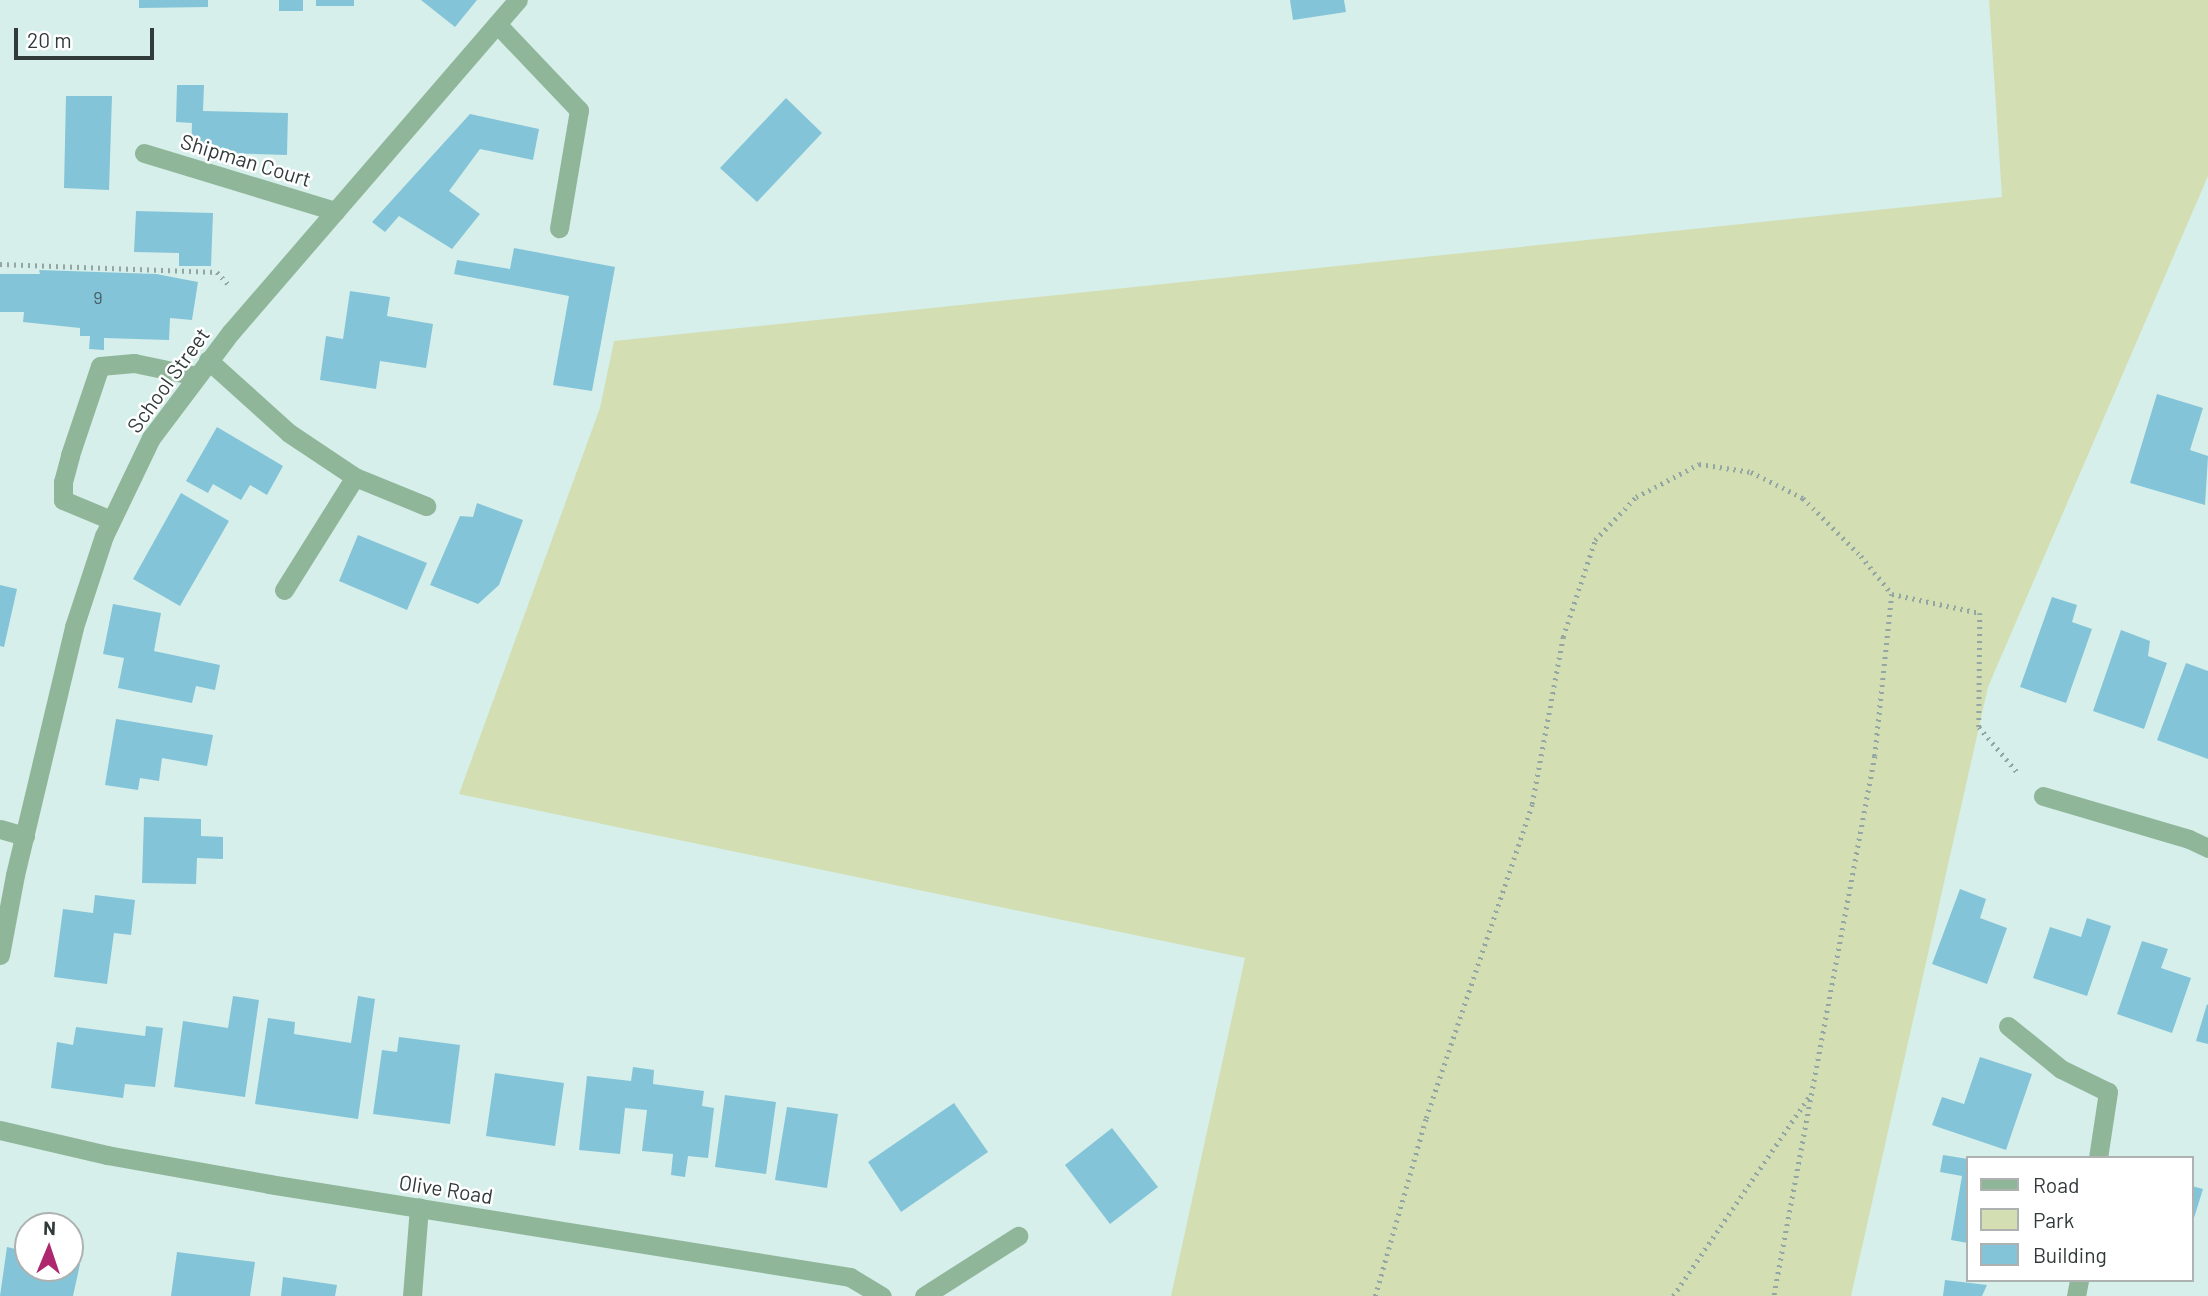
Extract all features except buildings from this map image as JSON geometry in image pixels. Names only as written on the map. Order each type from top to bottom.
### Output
[{"type":"street","name":"School Street","points":[[0,955],[74,627],[111,520],[151,438],[202,368],[251,309],[518,0]]},
{"type":"street","points":[[498,24],[579,110],[559,228]]},
{"type":"street","name":"Shipman Court","points":[[144,153],[335,211]]},
{"type":"street","points":[[111,520],[63,500],[63,482],[100,366],[134,363],[202,368],[289,433],[355,477],[426,506]]},
{"type":"street","points":[[284,590],[355,477]]},
{"type":"street","points":[[2043,796],[2189,839],[2208,848]]},
{"type":"street","points":[[0,829],[25,836]]},
{"type":"street","points":[[2007,1026],[2061,1069],[2108,1092],[2098,1156]]},
{"type":"street","name":"Olive Road","points":[[0,1130],[107,1155],[850,1277],[882,1296]]},
{"type":"street","points":[[412,1296],[419,1207]]},
{"type":"street","points":[[924,1296],[1018,1236]]},
{"type":"path","points":[[0,264],[217,272],[251,309]]},
{"type":"path","points":[[1375,1296],[1426,1118],[1532,804],[1563,637],[1595,540],[1636,497],[1699,464],[1751,472],[1803,498],[1861,556],[1892,594],[1980,613],[1979,727],[2012,768],[2043,796]]},
{"type":"path","points":[[1774,1296],[1875,756],[1892,594]]},
{"type":"path","points":[[1673,1296],[1811,1094]]},
{"type":"green space","points":[[1989,0],[2208,0],[2208,176],[1988,687],[1851,1296],[1171,1296],[1245,958],[459,794],[600,408],[614,341],[2002,197]]}]
